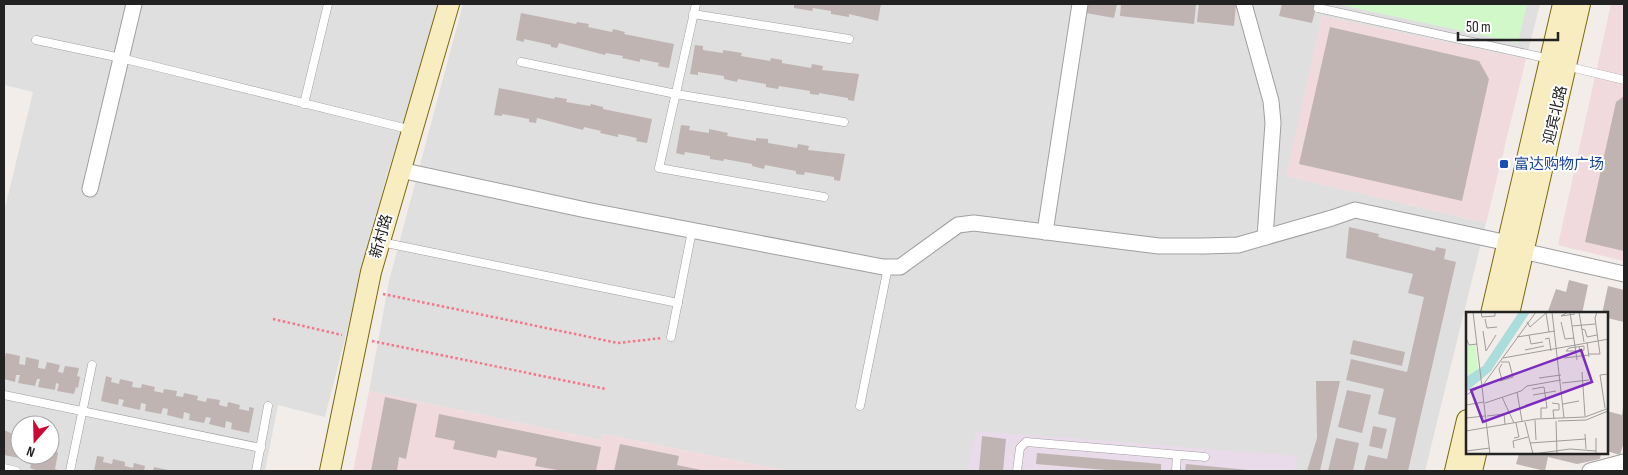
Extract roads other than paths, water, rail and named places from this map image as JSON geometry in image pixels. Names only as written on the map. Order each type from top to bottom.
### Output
[{"type":"main road","name":"新村路","points":[[330,471],[367,290],[449,4]]},
{"type":"main road","name":"迎宾北路","points":[[1558,62],[1563,4]]},
{"type":"main road","name":"迎宾北路","points":[[1492,312],[1515,247],[1558,62],[1580,4]]},
{"type":"main road","name":"迎宾北路","points":[[1509,312],[1515,247]]},
{"type":"main road","points":[[1455,471],[1466,424]]},
{"type":"main road","points":[[1472,471],[1476,455]]},
{"type":"street","points":[[90,189],[134,4]]},
{"type":"street","points":[[1045,232],[1080,4]]},
{"type":"street","points":[[1244,4],[1272,101],[1273,123],[1265,237]]},
{"type":"street","points":[[400,170],[692,231],[888,267],[900,267],[958,226],[974,223],[1158,246],[1238,244],[1355,210],[1624,274]]},
{"type":"street","points":[[1590,471],[1624,462]]},
{"type":"lane","points":[[304,104],[328,4]]},
{"type":"lane","points":[[696,4],[659,168],[824,197]]},
{"type":"lane","points":[[1319,4],[1318,8],[1558,62],[1624,80]]},
{"type":"lane","points":[[693,14],[849,40]]},
{"type":"lane","points":[[36,40],[121,58],[412,130]]},
{"type":"lane","points":[[521,62],[676,94],[844,122]]},
{"type":"lane","points":[[671,337],[692,231]]},
{"type":"lane","points":[[380,241],[678,304]]},
{"type":"lane","points":[[860,406],[888,267]]},
{"type":"lane","points":[[70,471],[92,365]]},
{"type":"lane","points":[[4,395],[261,448]]},
{"type":"lane","points":[[256,471],[268,406]]},
{"type":"lane","points":[[1018,471],[1020,448],[1026,442],[1205,457]]},
{"type":"lane","points":[[1176,471],[1177,455]]},
{"type":"lane","points":[[4,468],[16,471]]},
{"type":"place","name":"富达购物广场","points":[[1504,164]]}]
